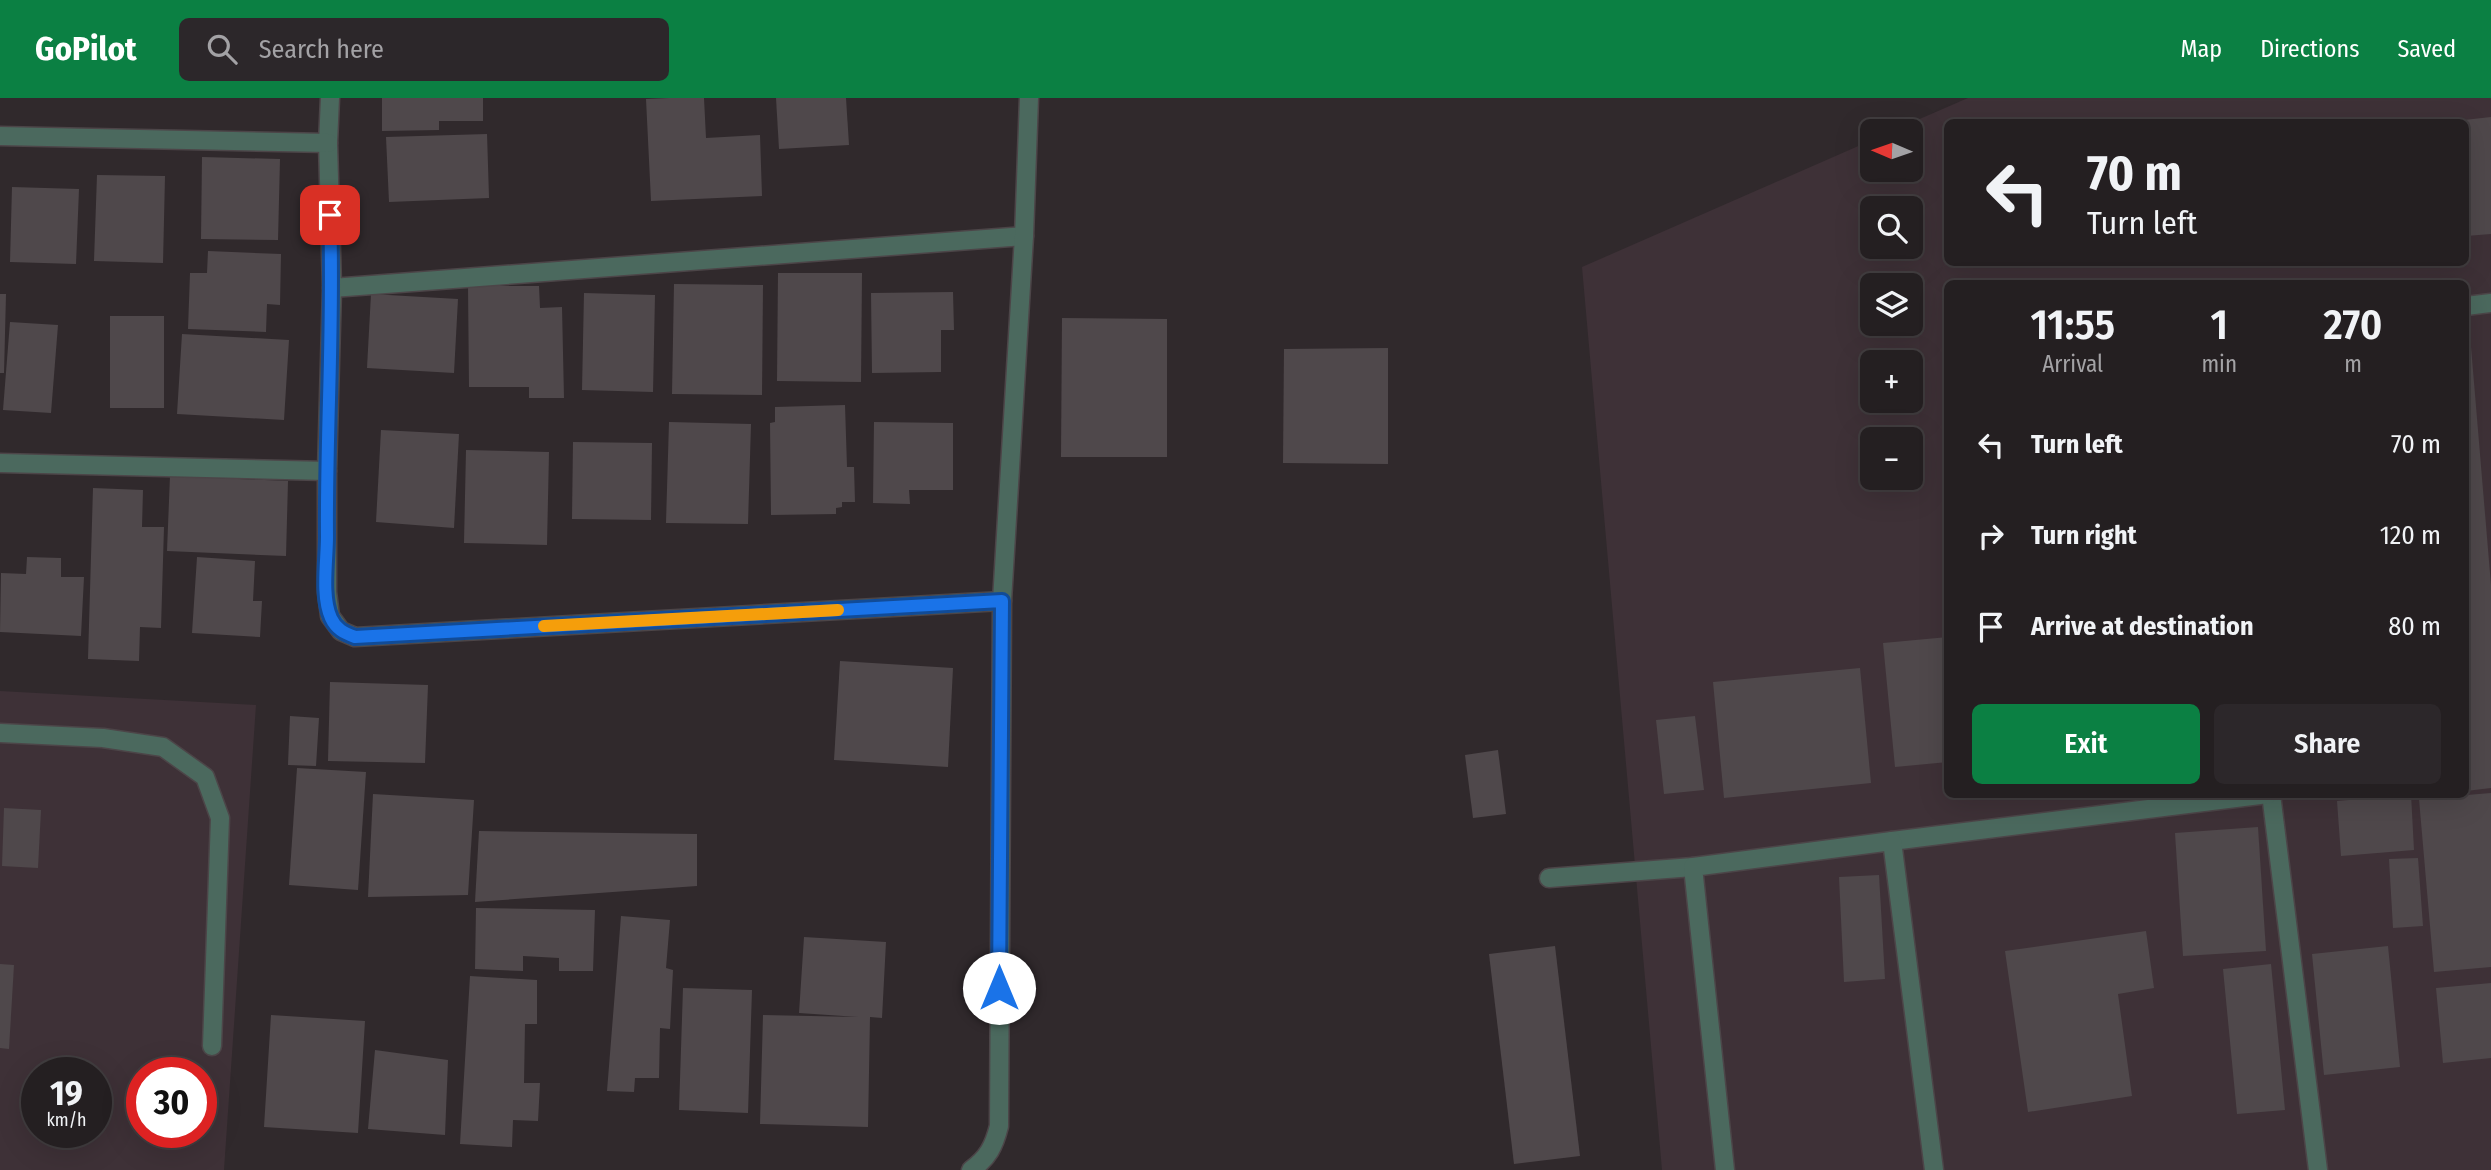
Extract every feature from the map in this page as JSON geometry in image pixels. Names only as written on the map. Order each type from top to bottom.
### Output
[{"type":"street","points":[[330,98],[328,143],[332,288],[327,471],[330,616],[341,631],[355,637],[1002,601]]},
{"type":"street","points":[[971,1170],[983,1162],[994,1147],[999,1126],[1002,601],[1024,236],[1029,98]]},
{"type":"street","points":[[0,136],[328,143]]},
{"type":"street","points":[[332,288],[1024,236]]},
{"type":"street","points":[[2469,306],[2491,303]]},
{"type":"street","points":[[0,463],[327,471]]},
{"type":"street","points":[[0,733],[103,738],[163,747],[205,777],[220,818],[212,1046]]},
{"type":"street","points":[[1549,878],[1693,867],[2237,798]]},
{"type":"street","points":[[2270,798],[2318,1170]]},
{"type":"street","points":[[1892,841],[1934,1170]]},
{"type":"street","points":[[1693,867],[1725,1170]]},
{"type":"shaded area","points":[[1968,98],[2491,98],[2491,1170],[1662,1170],[1582,267],[1860,145],[1860,182],[1923,182],[1923,119],[1920,119]]},
{"type":"shaded area","points":[[0,691],[256,705],[224,1170],[0,1170]]},
{"type":"building","points":[[382,98],[483,98],[483,121],[439,121],[439,130],[382,131]]},
{"type":"building","points":[[704,98],[706,138],[760,135],[762,196],[651,201],[646,99]]},
{"type":"building","points":[[776,98],[846,98],[849,145],[779,149]]},
{"type":"building","points":[[2491,117],[2491,234],[2469,236],[2469,119]]},
{"type":"building","points":[[487,134],[489,198],[389,202],[386,137]]},
{"type":"building","points":[[202,157],[280,159],[278,240],[201,239]]},
{"type":"building","points":[[97,175],[165,176],[163,263],[94,261]]},
{"type":"building","points":[[12,187],[79,189],[76,264],[10,262]]},
{"type":"building","points":[[208,251],[281,254],[280,305],[267,304],[266,332],[188,329],[190,273],[207,273]]},
{"type":"building","points":[[778,273],[862,273],[861,382],[777,381]]},
{"type":"building","points":[[674,284],[763,285],[762,395],[672,394]]},
{"type":"building","points":[[468,286],[539,286],[540,308],[562,307],[564,398],[529,398],[529,387],[469,387]]},
{"type":"building","points":[[953,292],[954,330],[941,330],[941,372],[872,373],[871,293]]},
{"type":"building","points":[[584,293],[655,295],[653,392],[582,390]]},
{"type":"building","points":[[0,294],[6,294],[4,373],[0,373]]},
{"type":"building","points":[[371,294],[458,299],[454,373],[367,368]]},
{"type":"building","points":[[110,316],[164,316],[164,408],[110,408]]},
{"type":"building","points":[[1062,318],[1167,319],[1167,457],[1061,457]]},
{"type":"building","points":[[10,322],[58,325],[51,413],[3,410]]},
{"type":"building","points":[[2469,323],[2491,585],[2491,788],[2469,791]]},
{"type":"building","points":[[182,334],[289,340],[284,420],[177,414]]},
{"type":"building","points":[[1388,348],[1388,464],[1283,463],[1284,349]]},
{"type":"building","points":[[845,405],[847,467],[854,467],[855,502],[842,502],[842,507],[836,508],[836,514],[771,515],[770,423],[775,422],[775,407]]},
{"type":"building","points":[[669,422],[751,424],[748,524],[666,523]]},
{"type":"building","points":[[874,422],[953,423],[953,490],[909,490],[910,504],[873,503]]},
{"type":"building","points":[[381,430],[459,434],[454,528],[376,522]]},
{"type":"building","points":[[573,442],[652,443],[651,520],[572,519]]},
{"type":"building","points":[[466,450],[549,452],[547,545],[464,543]]},
{"type":"building","points":[[170,476],[288,481],[286,556],[167,551]]},
{"type":"building","points":[[93,488],[143,490],[142,527],[164,527],[161,628],[140,627],[139,661],[88,659]]},
{"type":"building","points":[[27,557],[61,558],[61,577],[84,577],[81,636],[0,632],[1,573],[26,574]]},
{"type":"building","points":[[197,557],[255,561],[253,601],[262,601],[260,637],[192,633]]},
{"type":"building","points":[[1944,637],[1944,762],[1895,767],[1883,643]]},
{"type":"building","points":[[840,661],[953,668],[948,767],[834,760]]},
{"type":"building","points":[[1860,668],[1871,783],[1724,798],[1713,682]]},
{"type":"building","points":[[330,682],[428,685],[425,763],[328,761]]},
{"type":"building","points":[[290,716],[319,718],[316,766],[288,765]]},
{"type":"building","points":[[1695,716],[1704,790],[1664,794],[1656,720]]},
{"type":"building","points":[[1498,750],[1506,814],[1473,818],[1465,755]]},
{"type":"building","points":[[297,768],[366,772],[358,890],[289,885]]},
{"type":"building","points":[[2491,793],[2491,967],[2434,972],[2419,799],[2469,798],[2469,795]]},
{"type":"building","points":[[373,794],[474,800],[468,895],[368,897]]},
{"type":"building","points":[[2411,798],[2414,850],[2341,856],[2337,801]]},
{"type":"building","points":[[4,808],[41,810],[38,868],[2,866]]},
{"type":"building","points":[[2258,827],[2266,951],[2183,956],[2175,833]]},
{"type":"building","points":[[479,831],[697,834],[697,886],[475,902]]},
{"type":"building","points":[[2418,858],[2423,926],[2393,928],[2389,859]]},
{"type":"building","points":[[1879,875],[1885,979],[1844,982],[1839,877]]},
{"type":"building","points":[[476,908],[595,910],[593,971],[559,971],[559,958],[523,956],[523,971],[475,969]]},
{"type":"building","points":[[621,916],[670,920],[666,968],[673,970],[670,1029],[660,1028],[659,1078],[635,1078],[634,1092],[607,1091]]},
{"type":"building","points":[[2146,931],[2154,988],[2118,994],[2132,1096],[2028,1112],[2005,951]]},
{"type":"building","points":[[804,937],[886,942],[882,1018],[870,1017],[868,1127],[760,1124],[763,1015],[858,1017],[799,1013]]},
{"type":"building","points":[[1555,946],[1580,1156],[1514,1164],[1489,954]]},
{"type":"building","points":[[2388,946],[2400,1067],[2324,1075],[2312,954]]},
{"type":"building","points":[[0,964],[14,965],[9,1049],[0,1048]]},
{"type":"building","points":[[2271,964],[2285,1110],[2237,1114],[2223,969]]},
{"type":"building","points":[[470,976],[537,980],[537,1024],[525,1024],[524,1083],[540,1083],[538,1121],[513,1120],[512,1147],[460,1144]]},
{"type":"building","points":[[2491,983],[2491,1058],[2443,1063],[2436,988]]},
{"type":"building","points":[[683,988],[752,990],[748,1113],[679,1110]]},
{"type":"building","points":[[271,1015],[365,1021],[358,1133],[264,1127]]},
{"type":"building","points":[[375,1050],[448,1060],[445,1135],[368,1129]]},
{"type":"slow traffic","points":[[544,626],[838,610]]},
{"type":"route","points":[[330,215],[332,288],[327,592],[330,616],[341,631],[355,637],[1002,601],[999,988]]}]
